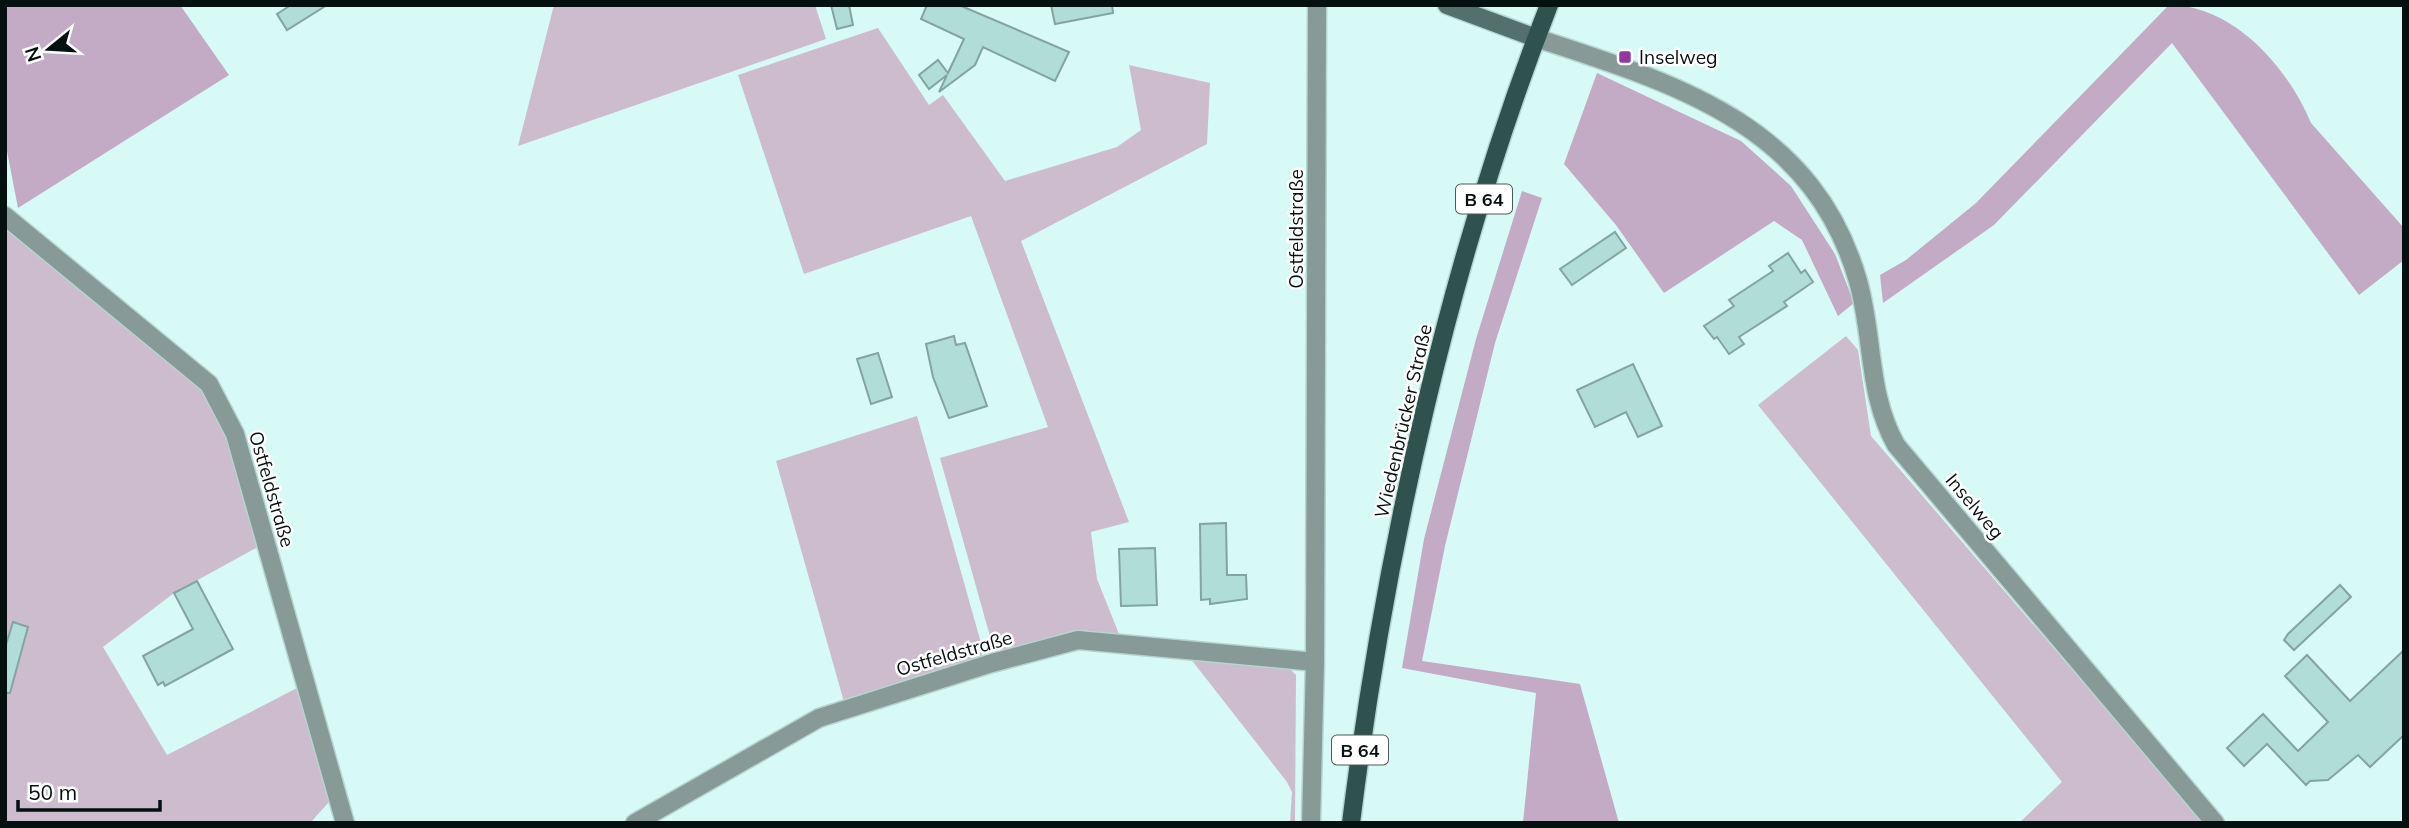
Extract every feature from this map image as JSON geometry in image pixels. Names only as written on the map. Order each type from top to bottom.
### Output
[{"type":"main road","points":[[1447,5],[1536,38]]},
{"type":"main road","name":"Wiedenbrücker Straße","points":[[1350,823],[1370,677],[1437,361],[1463,265],[1549,5]]},
{"type":"street","name":"Ostfeldstraße","points":[[1311,823],[1315,663],[1317,5]]},
{"type":"street","name":"Inselweg","points":[[1536,38],[1607,61],[1723,111],[1769,141],[1802,175],[1830,215],[1851,259],[1864,306],[1877,402],[1896,445],[2215,823]]},
{"type":"street","name":"Ostfeldstraße","points":[[5,216],[209,384],[235,434],[345,823]]},
{"type":"street","name":"Ostfeldstraße","points":[[635,823],[819,718],[992,663],[1078,640],[1315,663]]},
{"type":"shaded area","points":[[5,5],[180,5],[229,75],[18,208],[5,141]]},
{"type":"shaded area","points":[[554,5],[815,5],[826,39],[518,146]]},
{"type":"shaded area","points":[[2169,5],[2193,8],[2215,16],[2256,43],[2273,61],[2301,102],[2311,123],[2404,228],[2404,260],[2359,295],[2172,43],[1994,225],[1883,303],[1880,275],[1906,260],[1976,203]]},
{"type":"shaded area","points":[[878,28],[929,105],[943,95],[1005,181],[1117,147],[1141,130],[1129,65],[1210,83],[1207,144],[1021,241],[1129,522],[1091,532],[1097,579],[1119,634],[1077,634],[1003,654],[993,647],[940,458],[1048,427],[971,216],[804,274],[738,75]]},
{"type":"shaded area","points":[[1597,73],[1741,141],[1791,186],[1835,254],[1854,303],[1838,316],[1802,240],[1774,221],[1664,293],[1616,225],[1564,164]]},
{"type":"shaded area","points":[[1522,191],[1542,198],[1495,343],[1445,546],[1422,661],[1580,684],[1619,823],[1523,823],[1536,693],[1402,668],[1424,539],[1476,339]]},
{"type":"shaded area","points":[[5,229],[177,366],[207,396],[227,436],[258,547],[174,593],[103,647],[167,755],[297,688],[329,802],[310,823],[5,823]]},
{"type":"shaded area","points":[[1846,336],[1858,350],[1871,436],[2204,823],[2019,823],[2062,782],[1758,405]]},
{"type":"shaded area","points":[[917,416],[983,650],[980,660],[844,702],[776,461]]},
{"type":"shaded area","points":[[1190,658],[1290,669],[1296,675],[1295,823],[1290,823],[1292,792],[1287,782]]},
{"type":"building","points":[[291,5],[327,5],[287,30],[277,14]]},
{"type":"building","points":[[831,5],[849,5],[853,25],[837,29]]},
{"type":"building","points":[[927,5],[959,5],[1069,52],[1055,81],[983,47],[975,65],[939,92],[947,75],[929,89],[919,75],[938,60],[948,73],[964,39],[921,19]]},
{"type":"building","points":[[1051,5],[1112,5],[1113,13],[1055,24]]},
{"type":"building","points":[[1615,232],[1626,248],[1572,285],[1560,269]]},
{"type":"building","points":[[1788,253],[1801,273],[1805,270],[1813,282],[1784,302],[1787,306],[1739,337],[1744,344],[1729,354],[1717,337],[1714,339],[1704,326],[1734,306],[1729,300],[1773,271],[1769,266]]},
{"type":"building","points":[[954,336],[956,345],[965,343],[987,406],[949,418],[933,377],[926,344]]},
{"type":"building","points":[[878,353],[892,397],[871,404],[857,359]]},
{"type":"building","points":[[1633,364],[1662,426],[1638,437],[1626,412],[1595,427],[1577,390]]},
{"type":"building","points":[[1226,523],[1227,575],[1246,575],[1247,599],[1210,604],[1210,599],[1201,600],[1200,524]]},
{"type":"building","points":[[1155,548],[1157,605],[1121,606],[1119,549]]},
{"type":"building","points":[[197,581],[233,649],[165,686],[163,682],[158,685],[143,656],[193,629],[174,593]]},
{"type":"building","points":[[2340,585],[2351,597],[2294,650],[2284,640],[2288,634]]},
{"type":"building","points":[[13,622],[28,627],[10,693],[5,693],[5,648]]},
{"type":"building","points":[[2404,650],[2404,735],[2370,767],[2358,755],[2328,780],[2310,781],[2306,785],[2267,744],[2244,766],[2227,748],[2263,714],[2298,751],[2328,722],[2285,676],[2307,655],[2350,701]]},
{"type":"place","name":"Inselweg","points":[[1625,57]]}]
